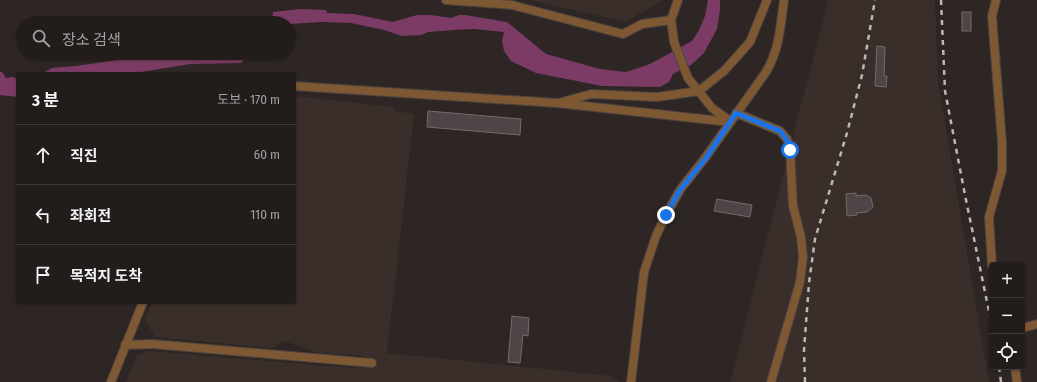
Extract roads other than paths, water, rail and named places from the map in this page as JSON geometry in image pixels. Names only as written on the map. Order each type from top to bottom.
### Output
[{"type":"street","points":[[446,0],[512,6],[623,34],[642,24],[671,20]]},
{"type":"street","points":[[678,0],[671,20],[674,42],[688,78],[712,108],[730,122]]},
{"type":"street","points":[[557,103],[591,94],[657,97],[699,91],[724,71],[750,42],[767,0]]},
{"type":"street","points":[[631,382],[644,272],[650,252],[666,215],[680,190],[706,158],[766,72],[773,59],[778,44],[784,0]]},
{"type":"street","points":[[992,262],[989,217],[1002,171],[1002,142],[992,16],[996,0]]},
{"type":"street","points":[[296,86],[557,103],[730,122]]},
{"type":"street","points":[[736,113],[780,131],[787,140],[790,150],[793,206],[801,237],[803,256],[800,282],[771,382]]},
{"type":"street","points":[[111,382],[142,304]]},
{"type":"street","points":[[1025,327],[1037,324]]},
{"type":"street","points":[[125,345],[152,344],[372,363]]},
{"type":"street","points":[[1015,370],[1017,382]]},
{"type":"railway","points":[[805,382],[804,350],[809,283],[815,239],[847,133],[862,75],[875,0]]},
{"type":"railway","points":[[941,0],[945,91],[989,311]]},
{"type":"railway","points":[[999,370],[1001,382]]}]
